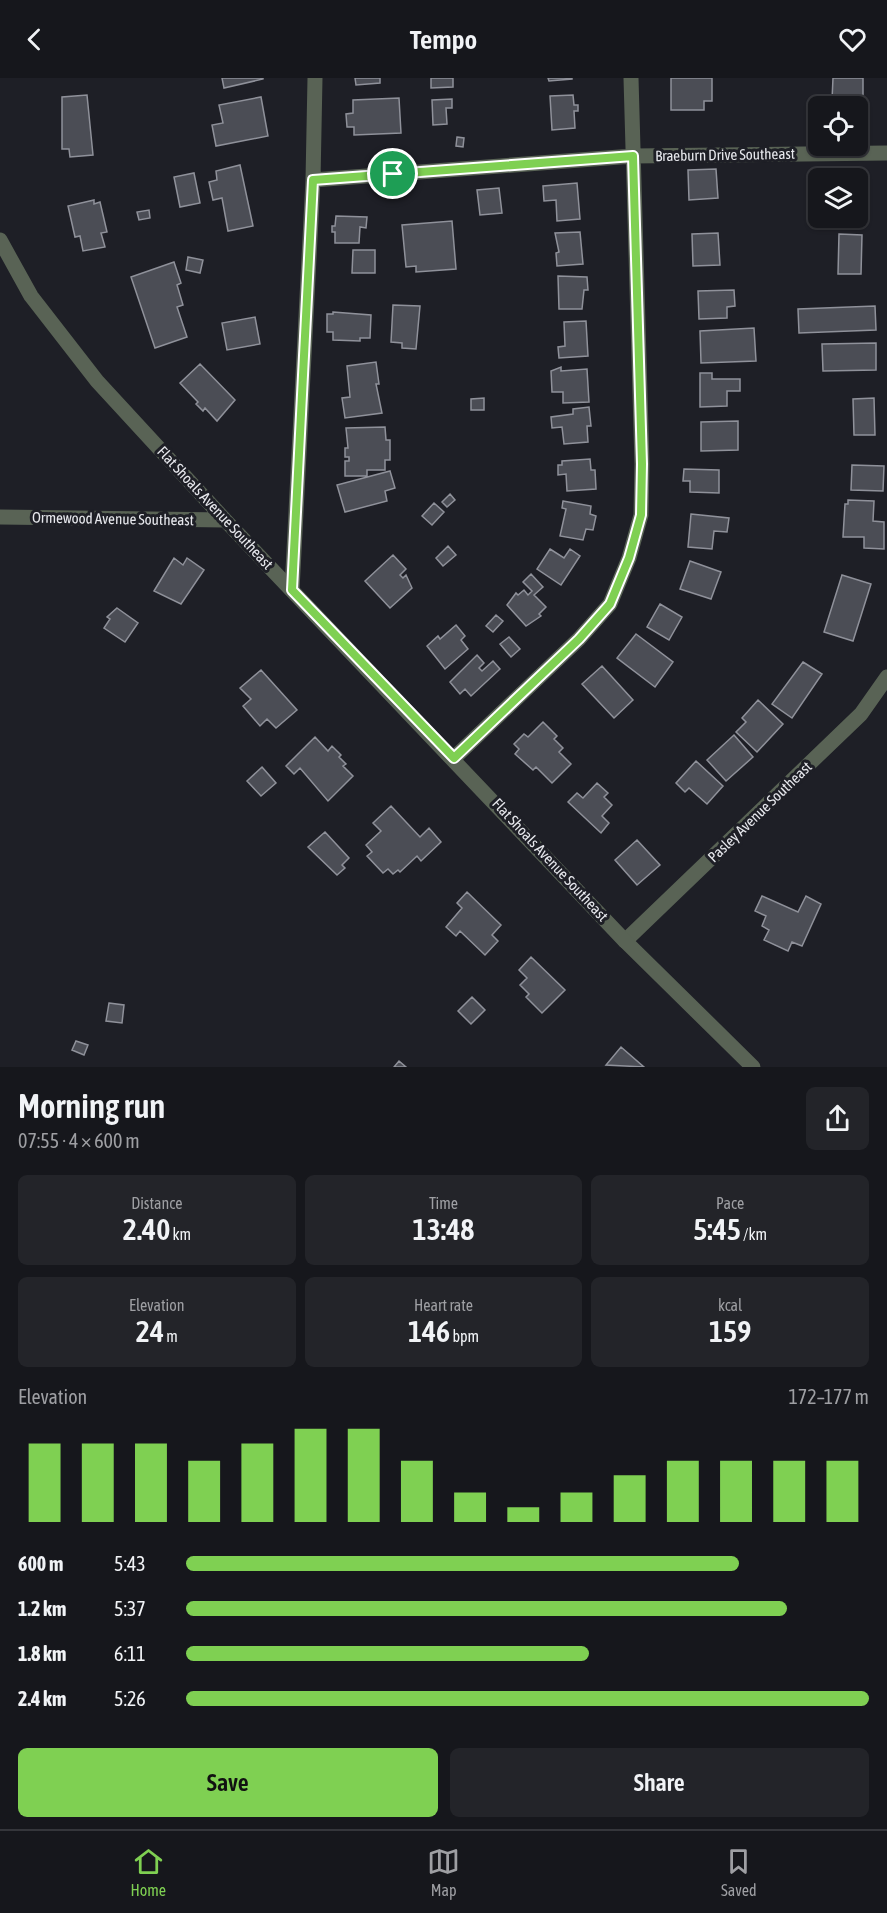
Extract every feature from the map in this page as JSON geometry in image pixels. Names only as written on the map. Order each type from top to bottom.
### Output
[{"type":"street","points":[[292,590],[313,180],[315,78]]},
{"type":"street","points":[[454,758],[579,639],[610,604],[629,558],[641,515],[642,464],[631,78]]},
{"type":"street","name":"Braeburn Drive Southeast","points":[[313,180],[633,156],[887,153]]},
{"type":"street","name":"Flat Shoals Avenue Southeast","points":[[0,240],[31,296],[51,326],[97,381],[225,520],[454,758],[625,941],[753,1067]]},
{"type":"street","name":"Ormewood Avenue Southeast","points":[[0,517],[225,520]]},
{"type":"street","name":"Pasley Avenue Southeast","points":[[625,941],[861,714],[887,677]]},
{"type":"building","points":[[222,78],[263,78],[263,79],[224,88]]},
{"type":"building","points":[[355,78],[380,78],[380,83],[356,85]]},
{"type":"building","points":[[431,78],[453,78],[453,87],[431,88]]},
{"type":"building","points":[[548,78],[572,78],[572,79],[549,81]]},
{"type":"building","points":[[671,78],[712,78],[712,101],[704,101],[704,110],[671,110]]},
{"type":"building","points":[[833,78],[863,78],[863,96],[832,96]]},
{"type":"building","points":[[87,95],[93,155],[70,157],[69,149],[62,149],[62,97]]},
{"type":"building","points":[[573,95],[574,105],[578,105],[578,111],[574,111],[575,128],[552,130],[550,96]]},
{"type":"building","points":[[261,97],[268,136],[216,146],[212,125],[223,123],[219,105]]},
{"type":"building","points":[[399,98],[401,133],[354,135],[354,127],[347,127],[346,114],[353,113],[353,100]]},
{"type":"building","points":[[452,99],[452,108],[446,108],[447,124],[433,125],[432,100]]},
{"type":"building","points":[[457,137],[464,138],[463,147],[456,146]]},
{"type":"building","points":[[240,165],[253,226],[228,231],[222,198],[213,200],[209,182],[217,180],[216,171]]},
{"type":"building","points":[[716,169],[718,198],[689,200],[688,170]]},
{"type":"building","points":[[194,173],[200,203],[180,207],[174,177]]},
{"type":"building","points":[[577,183],[580,219],[557,221],[556,200],[544,201],[543,186]]},
{"type":"building","points":[[499,188],[502,213],[480,215],[477,190]]},
{"type":"building","points":[[94,200],[94,204],[100,202],[107,232],[101,233],[105,247],[83,251],[80,236],[75,237],[68,206]]},
{"type":"building","points":[[149,210],[150,218],[139,220],[137,212]]},
{"type":"building","points":[[336,216],[367,217],[366,228],[360,227],[359,243],[335,243],[335,232],[332,232],[332,226],[335,226]]},
{"type":"building","points":[[452,221],[456,269],[416,272],[416,266],[406,267],[402,225]]},
{"type":"building","points":[[580,232],[583,264],[557,266],[556,253],[559,252],[555,233]]},
{"type":"building","points":[[718,233],[720,265],[693,266],[692,234]]},
{"type":"building","points":[[839,234],[862,235],[861,274],[838,274]]},
{"type":"building","points":[[353,250],[375,250],[375,273],[352,273]]},
{"type":"building","points":[[188,257],[203,260],[200,273],[186,270]]},
{"type":"building","points":[[174,262],[181,283],[177,285],[183,305],[177,307],[187,337],[155,348],[131,277]]},
{"type":"building","points":[[558,276],[587,277],[588,290],[584,290],[582,309],[559,309]]},
{"type":"building","points":[[734,290],[735,306],[727,307],[727,318],[699,319],[698,291]]},
{"type":"building","points":[[393,305],[420,306],[416,349],[402,348],[402,343],[391,342]]},
{"type":"building","points":[[875,306],[876,330],[799,333],[798,309]]},
{"type":"building","points":[[333,312],[371,315],[370,338],[360,338],[360,341],[333,340],[333,332],[327,332],[327,314],[333,314]]},
{"type":"building","points":[[255,317],[260,344],[227,350],[222,323]]},
{"type":"building","points":[[586,321],[588,356],[559,358],[558,347],[565,346],[564,322]]},
{"type":"building","points":[[754,328],[756,361],[701,363],[700,331]]},
{"type":"building","points":[[876,343],[876,370],[823,371],[822,344]]},
{"type":"building","points":[[376,362],[379,384],[376,384],[382,413],[345,418],[342,398],[350,397],[347,366]]},
{"type":"building","points":[[200,364],[235,400],[217,421],[205,408],[203,411],[196,404],[198,402],[180,383]]},
{"type":"building","points":[[561,367],[561,371],[587,369],[589,402],[563,403],[563,392],[552,392],[551,371]]},
{"type":"building","points":[[700,373],[712,373],[712,379],[740,379],[740,391],[727,391],[727,406],[700,407]]},
{"type":"building","points":[[484,398],[484,410],[471,410],[471,399]]},
{"type":"building","points":[[874,398],[875,435],[854,435],[853,399]]},
{"type":"building","points":[[589,407],[591,426],[587,426],[588,442],[564,444],[562,427],[552,428],[551,417],[573,414],[573,409]]},
{"type":"building","points":[[738,421],[738,450],[701,451],[701,422]]},
{"type":"building","points":[[385,427],[386,440],[390,440],[390,460],[385,460],[385,470],[367,470],[367,476],[345,476],[345,461],[349,461],[349,457],[345,457],[345,448],[348,448],[346,428]]},
{"type":"building","points":[[590,459],[591,470],[595,470],[596,489],[567,491],[566,474],[558,475],[558,465],[562,465],[562,461]]},
{"type":"building","points":[[852,465],[884,466],[883,491],[851,490]]},
{"type":"building","points":[[684,469],[719,470],[719,493],[690,492],[690,481],[683,481]]},
{"type":"building","points":[[390,471],[395,488],[385,491],[387,501],[345,512],[337,485]]},
{"type":"building","points":[[450,494],[455,500],[447,507],[442,502]]},
{"type":"building","points":[[848,500],[874,501],[873,521],[884,522],[884,549],[864,548],[864,537],[843,537],[845,504],[848,504]]},
{"type":"building","points":[[563,501],[591,506],[590,514],[596,516],[593,530],[586,529],[583,540],[560,536],[566,509],[562,508]]},
{"type":"building","points":[[434,503],[444,512],[432,525],[422,516]]},
{"type":"building","points":[[691,514],[729,518],[727,532],[714,531],[712,549],[688,547]]},
{"type":"building","points":[[448,546],[456,555],[443,566],[436,558]]},
{"type":"building","points":[[550,549],[564,558],[570,549],[580,556],[561,585],[537,569]]},
{"type":"building","points":[[393,555],[406,569],[400,575],[403,578],[406,575],[412,588],[390,608],[365,581]]},
{"type":"building","points":[[174,558],[183,565],[187,558],[204,570],[181,604],[154,591]]},
{"type":"building","points":[[690,561],[721,572],[711,599],[680,589]]},
{"type":"building","points":[[531,574],[543,587],[534,595],[546,607],[539,614],[541,616],[526,626],[507,605],[516,593],[518,595],[524,590],[528,595],[532,591],[523,582]]},
{"type":"building","points":[[842,575],[871,584],[853,641],[824,632]]},
{"type":"building","points":[[660,604],[682,617],[669,640],[647,627]]},
{"type":"building","points":[[117,608],[138,623],[125,642],[104,628],[110,619],[107,617]]},
{"type":"building","points":[[496,615],[503,621],[493,632],[486,626]]},
{"type":"building","points":[[456,625],[465,636],[461,640],[468,649],[445,669],[427,646],[438,636],[440,639]]},
{"type":"building","points":[[636,634],[673,662],[655,687],[617,658]]},
{"type":"building","points":[[509,637],[520,649],[511,657],[500,644]]},
{"type":"building","points":[[477,655],[484,663],[479,668],[482,671],[493,661],[500,669],[471,696],[465,689],[460,694],[450,682]]},
{"type":"building","points":[[803,662],[822,674],[792,718],[772,704]]},
{"type":"building","points":[[602,666],[633,700],[614,718],[582,684]]},
{"type":"building","points":[[261,670],[297,710],[276,728],[267,719],[260,726],[243,706],[251,699],[240,688]]},
{"type":"building","points":[[758,700],[783,724],[757,752],[736,732],[746,722],[742,718]]},
{"type":"building","points":[[543,722],[557,736],[554,739],[563,748],[559,752],[571,764],[552,783],[536,767],[533,770],[515,754],[519,749],[514,744],[524,734],[528,737]]},
{"type":"building","points":[[734,735],[753,757],[726,781],[707,760]]},
{"type":"building","points":[[315,737],[328,751],[332,746],[341,755],[339,757],[346,764],[343,766],[353,776],[328,801],[300,768],[294,774],[286,766]]},
{"type":"building","points":[[696,761],[723,786],[707,804],[689,788],[685,792],[676,783]]},
{"type":"building","points":[[262,767],[276,783],[261,796],[247,781]]},
{"type":"building","points":[[597,783],[608,793],[604,797],[612,805],[602,816],[609,823],[601,833],[568,802],[577,793],[583,798]]},
{"type":"building","points":[[391,806],[420,837],[429,828],[441,842],[421,861],[417,856],[400,872],[398,870],[393,874],[388,869],[383,873],[367,856],[372,852],[366,845],[381,831],[373,823]]},
{"type":"building","points":[[325,832],[349,858],[342,865],[345,868],[337,875],[308,847]]},
{"type":"building","points":[[637,840],[660,865],[637,885],[615,860]]},
{"type":"building","points":[[467,892],[501,925],[492,935],[498,941],[485,955],[460,931],[456,936],[446,927],[462,908],[457,903]]},
{"type":"building","points":[[762,896],[798,912],[806,896],[821,904],[802,946],[792,942],[788,951],[764,940],[769,930],[762,926],[766,916],[755,911]]},
{"type":"building","points":[[531,957],[565,990],[542,1013],[526,997],[529,994],[520,985],[527,978],[519,970]]},
{"type":"building","points":[[472,997],[485,1010],[471,1024],[458,1011]]},
{"type":"building","points":[[109,1003],[124,1005],[122,1023],[106,1021]]},
{"type":"building","points":[[76,1041],[88,1045],[84,1055],[72,1050]]},
{"type":"building","points":[[621,1047],[644,1067],[606,1065]]},
{"type":"building","points":[[399,1061],[406,1067],[394,1067]]},
{"type":"route","points":[[633,156],[642,464],[641,515],[629,558],[610,604],[579,639],[454,758],[292,590],[313,180],[393,174],[633,156]]}]
